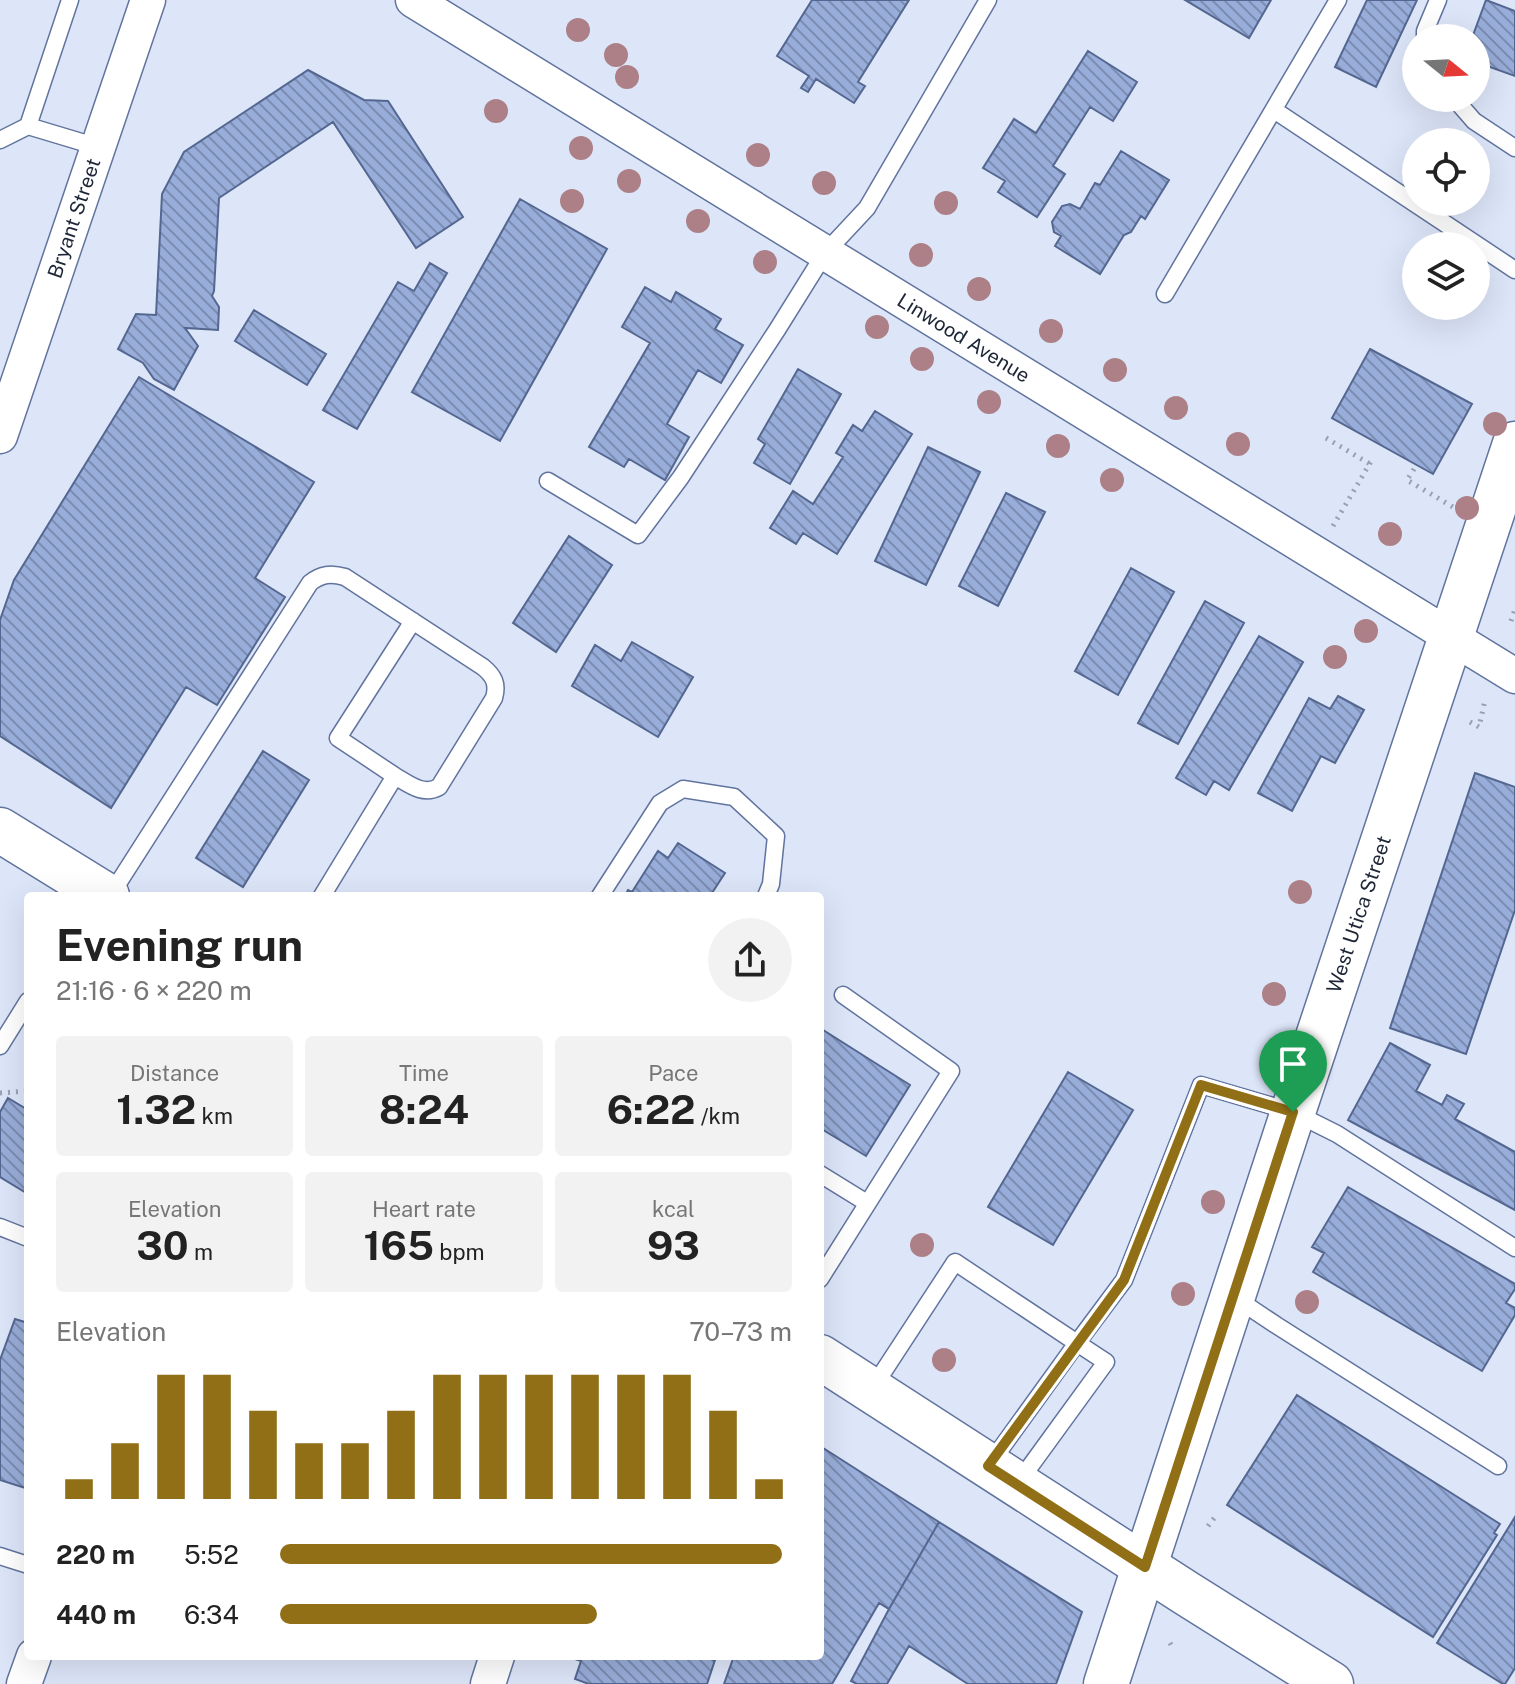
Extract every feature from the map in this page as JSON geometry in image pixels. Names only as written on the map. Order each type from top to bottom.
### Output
[{"type":"street","name":"Bryant Street","points":[[0,436],[148,0]]},
{"type":"street","name":"Linwood Avenue","points":[[413,0],[1515,676]]},
{"type":"street","name":"West Utica Street","points":[[1106,1684],[1515,444]]},
{"type":"street","points":[[0,830],[99,892]]},
{"type":"street","points":[[824,1360],[1331,1684]]},
{"type":"street","points":[[24,1684],[33,1660]]},
{"type":"street","points":[[488,1684],[496,1660]]},
{"type":"lane","points":[[28,126],[70,0]]},
{"type":"lane","points":[[548,481],[638,535],[681,477],[825,253],[867,208],[988,0]]},
{"type":"lane","points":[[1165,294],[1338,0]]},
{"type":"lane","points":[[1428,24],[1438,0]]},
{"type":"lane","points":[[1274,110],[1515,270]]},
{"type":"lane","points":[[1466,112],[1474,121],[1515,148]]},
{"type":"lane","points":[[0,140],[28,126],[98,147]]},
{"type":"lane","points":[[103,892],[310,583],[318,577],[336,574],[345,577],[413,621],[483,667],[495,681],[497,688],[494,698],[439,787],[424,791],[417,789],[338,738],[413,621]]},
{"type":"lane","points":[[324,892],[395,776]]},
{"type":"lane","points":[[603,892],[660,803],[683,789],[734,797],[776,836],[768,892]]},
{"type":"lane","points":[[824,1273],[951,1071],[843,995]]},
{"type":"lane","points":[[0,1046],[24,1007]]},
{"type":"lane","points":[[1002,1475],[1077,1343],[1124,1280],[1201,1085],[1293,1112],[1351,1141],[1515,1248]]},
{"type":"lane","points":[[824,1176],[867,1203]]},
{"type":"lane","points":[[0,1227],[24,1236]]},
{"type":"lane","points":[[871,1390],[955,1262],[1106,1362],[1002,1475]]},
{"type":"lane","points":[[1233,1296],[1498,1466]]},
{"type":"lane","points":[[0,1556],[24,1564]]},
{"type":"path","points":[[1326,438],[1372,461],[1337,520]]},
{"type":"path","points":[[1414,469],[1407,480],[1457,509]]},
{"type":"path","points":[[1511,621],[1515,609]]},
{"type":"path","points":[[1470,722],[1479,727],[1485,700]]},
{"type":"path","points":[[0,1093],[24,1091]]},
{"type":"path","points":[[1208,1526],[1215,1517]]},
{"type":"building","points":[[812,0],[909,0],[858,82],[865,86],[854,103],[816,79],[808,92],[801,88],[809,76],[777,56]]},
{"type":"building","points":[[1185,0],[1271,0],[1249,38]]},
{"type":"building","points":[[1367,0],[1417,0],[1406,24],[1402,24],[1402,32],[1376,87],[1335,67]]},
{"type":"building","points":[[1486,0],[1515,11],[1515,76],[1490,67],[1490,24],[1477,24]]},
{"type":"building","points":[[1088,51],[1137,82],[1113,121],[1090,107],[1053,166],[1065,174],[1037,217],[998,192],[1005,181],[983,168],[1014,119],[1036,133]]},
{"type":"building","points":[[308,70],[364,100],[388,101],[463,217],[416,248],[333,122],[219,198],[212,296],[219,307],[218,330],[185,328],[198,346],[174,390],[154,379],[143,363],[118,349],[136,314],[156,315],[162,194],[184,152]]},
{"type":"building","points":[[1121,151],[1169,180],[1145,219],[1141,216],[1131,232],[1124,235],[1100,274],[1055,246],[1061,236],[1054,232],[1052,222],[1062,206],[1070,204],[1080,209],[1095,183],[1100,185]]},
{"type":"building","points":[[520,199],[607,249],[500,441],[412,392]]},
{"type":"building","points":[[430,263],[447,273],[357,429],[323,410],[398,282],[414,291]]},
{"type":"building","points":[[645,287],[671,302],[676,292],[721,319],[715,329],[743,345],[721,383],[698,370],[667,424],[689,437],[665,480],[629,459],[624,467],[589,447],[650,343],[622,327]]},
{"type":"building","points":[[254,310],[326,354],[307,385],[235,341]]},
{"type":"building","points":[[1370,349],[1472,404],[1433,474],[1332,418]]},
{"type":"building","points":[[798,369],[841,394],[790,484],[754,463],[765,444],[758,439]]},
{"type":"building","points":[[139,377],[314,482],[255,578],[285,597],[217,705],[186,687],[111,808],[0,736],[0,620],[14,580]]},
{"type":"building","points":[[875,411],[912,434],[837,554],[803,533],[796,544],[770,528],[793,491],[813,504],[843,457],[836,453],[853,425],[862,431]]},
{"type":"building","points":[[928,447],[980,472],[926,585],[875,561]]},
{"type":"building","points":[[1006,493],[1045,512],[998,606],[959,586]]},
{"type":"building","points":[[569,536],[612,565],[556,652],[513,623]]},
{"type":"building","points":[[1131,568],[1174,592],[1118,695],[1075,671]]},
{"type":"building","points":[[1205,601],[1244,623],[1178,744],[1138,723]]},
{"type":"building","points":[[1259,636],[1303,662],[1229,790],[1214,781],[1206,795],[1176,778]]},
{"type":"building","points":[[632,642],[693,677],[658,737],[572,686],[595,645],[621,661]]},
{"type":"building","points":[[1338,696],[1364,710],[1335,763],[1321,756],[1292,811],[1258,793],[1309,698],[1330,709]]},
{"type":"building","points":[[263,751],[309,780],[243,887],[196,858]]},
{"type":"building","points":[[1475,773],[1515,787],[1515,910],[1466,1054],[1390,1028]]},
{"type":"building","points":[[678,843],[725,873],[713,892],[632,892],[658,851],[668,858]]},
{"type":"building","points":[[824,1031],[910,1085],[866,1156],[824,1130]]},
{"type":"building","points":[[1390,1043],[1430,1065],[1416,1091],[1442,1105],[1447,1095],[1464,1104],[1455,1119],[1515,1152],[1515,1210],[1348,1120]]},
{"type":"building","points":[[1068,1072],[1133,1110],[1053,1245],[988,1207]]},
{"type":"building","points":[[8,1098],[24,1108],[24,1192],[0,1177],[0,1112]]},
{"type":"building","points":[[1348,1187],[1515,1284],[1506,1303],[1515,1308],[1515,1315],[1482,1371],[1313,1272],[1324,1253],[1312,1247]]},
{"type":"building","points":[[15,1319],[24,1322],[24,1488],[0,1480],[0,1360]]},
{"type":"building","points":[[1297,1395],[1500,1524],[1494,1533],[1497,1535],[1433,1637],[1227,1505]]},
{"type":"building","points":[[824,1449],[939,1522],[889,1609],[879,1603],[832,1684],[724,1684],[733,1660],[824,1660]]},
{"type":"building","points":[[1515,1517],[1515,1668],[1503,1684],[1437,1643]]},
{"type":"building","points":[[939,1522],[1082,1612],[1056,1684],[968,1684],[909,1646],[887,1684],[857,1684],[851,1681]]},
{"type":"building","points":[[578,1660],[715,1660],[707,1684],[589,1684],[575,1679],[581,1661]]},
{"type":"route","points":[[1201,1085],[1293,1112],[1145,1567],[988,1466],[1124,1280],[1201,1085]]}]
